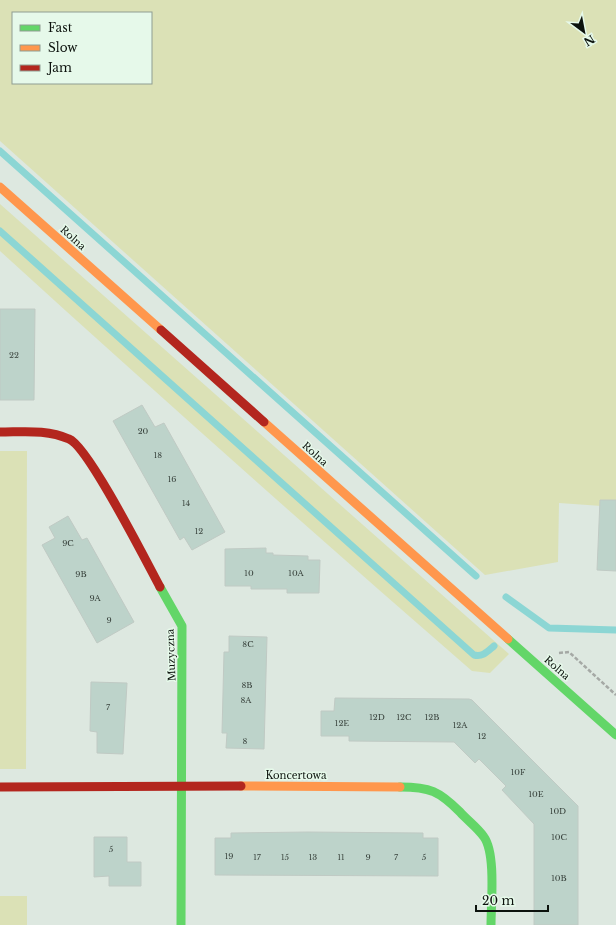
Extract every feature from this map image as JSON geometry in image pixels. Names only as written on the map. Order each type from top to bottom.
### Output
[{"type":"street","name":"Rolna","points":[[0,187],[616,735]]},
{"type":"street","name":"Muzyczna","points":[[0,432],[49,432],[71,439],[77,444],[87,457],[180,620],[183,636],[181,925]]},
{"type":"street","name":"Koncertowa","points":[[0,788],[405,786],[437,792],[452,804],[479,832],[486,842],[490,855],[491,925]]},
{"type":"green space","points":[[0,0],[616,0],[616,507],[559,503],[558,562],[485,575],[0,141]]},
{"type":"green space","points":[[0,204],[509,654],[490,673],[472,671],[294,515],[0,251]]},
{"type":"green space","points":[[0,451],[27,451],[26,769],[0,769]]},
{"type":"green space","points":[[0,896],[27,896],[27,925],[0,925]]},
{"type":"building","points":[[0,309],[35,309],[34,400],[0,400]]},
{"type":"building","points":[[142,405],[155,427],[164,423],[225,532],[192,550],[184,537],[180,540],[113,421]]},
{"type":"building","points":[[600,500],[616,500],[616,571],[597,570]]},
{"type":"building","points":[[68,516],[82,540],[87,538],[134,622],[97,643],[42,545],[55,538],[49,527]]},
{"type":"building","points":[[266,548],[266,553],[273,553],[273,555],[308,556],[308,560],[320,560],[319,593],[287,593],[287,589],[251,589],[251,586],[225,586],[225,549]]},
{"type":"building","points":[[229,636],[267,637],[264,749],[226,748],[227,733],[222,733],[224,652],[229,652]]},
{"type":"building","points":[[91,682],[127,683],[123,754],[97,753],[97,732],[90,731]]},
{"type":"building","points":[[335,698],[472,700],[578,806],[578,925],[534,925],[534,824],[502,790],[506,786],[479,759],[475,763],[454,742],[349,741],[349,736],[321,736],[321,711],[334,711]]},
{"type":"building","points":[[231,833],[423,833],[423,838],[438,838],[438,876],[215,875],[215,838],[231,838]]},
{"type":"building","points":[[94,837],[127,837],[127,862],[141,862],[141,886],[109,886],[109,876],[94,877]]},
{"type":"waterway","points":[[0,151],[476,576]]},
{"type":"waterway","points":[[0,231],[474,655],[482,655],[494,646]]},
{"type":"waterway","points":[[506,597],[549,628],[616,630]]},
{"type":"traffic: fast","points":[[160,587],[182,626],[181,925]]},
{"type":"traffic: fast","points":[[508,639],[616,735]]},
{"type":"traffic: fast","points":[[400,787],[427,789],[440,795],[453,805],[476,827],[484,837],[488,845],[491,867],[491,925]]},
{"type":"traffic: slow","points":[[0,187],[161,330]]},
{"type":"traffic: slow","points":[[264,422],[508,639]]},
{"type":"traffic: slow","points":[[241,786],[400,787]]},
{"type":"traffic: jam","points":[[161,330],[264,422]]},
{"type":"traffic: jam","points":[[0,432],[44,432],[69,439],[78,446],[103,483],[131,531],[160,587]]},
{"type":"traffic: jam","points":[[0,787],[241,786]]}]
